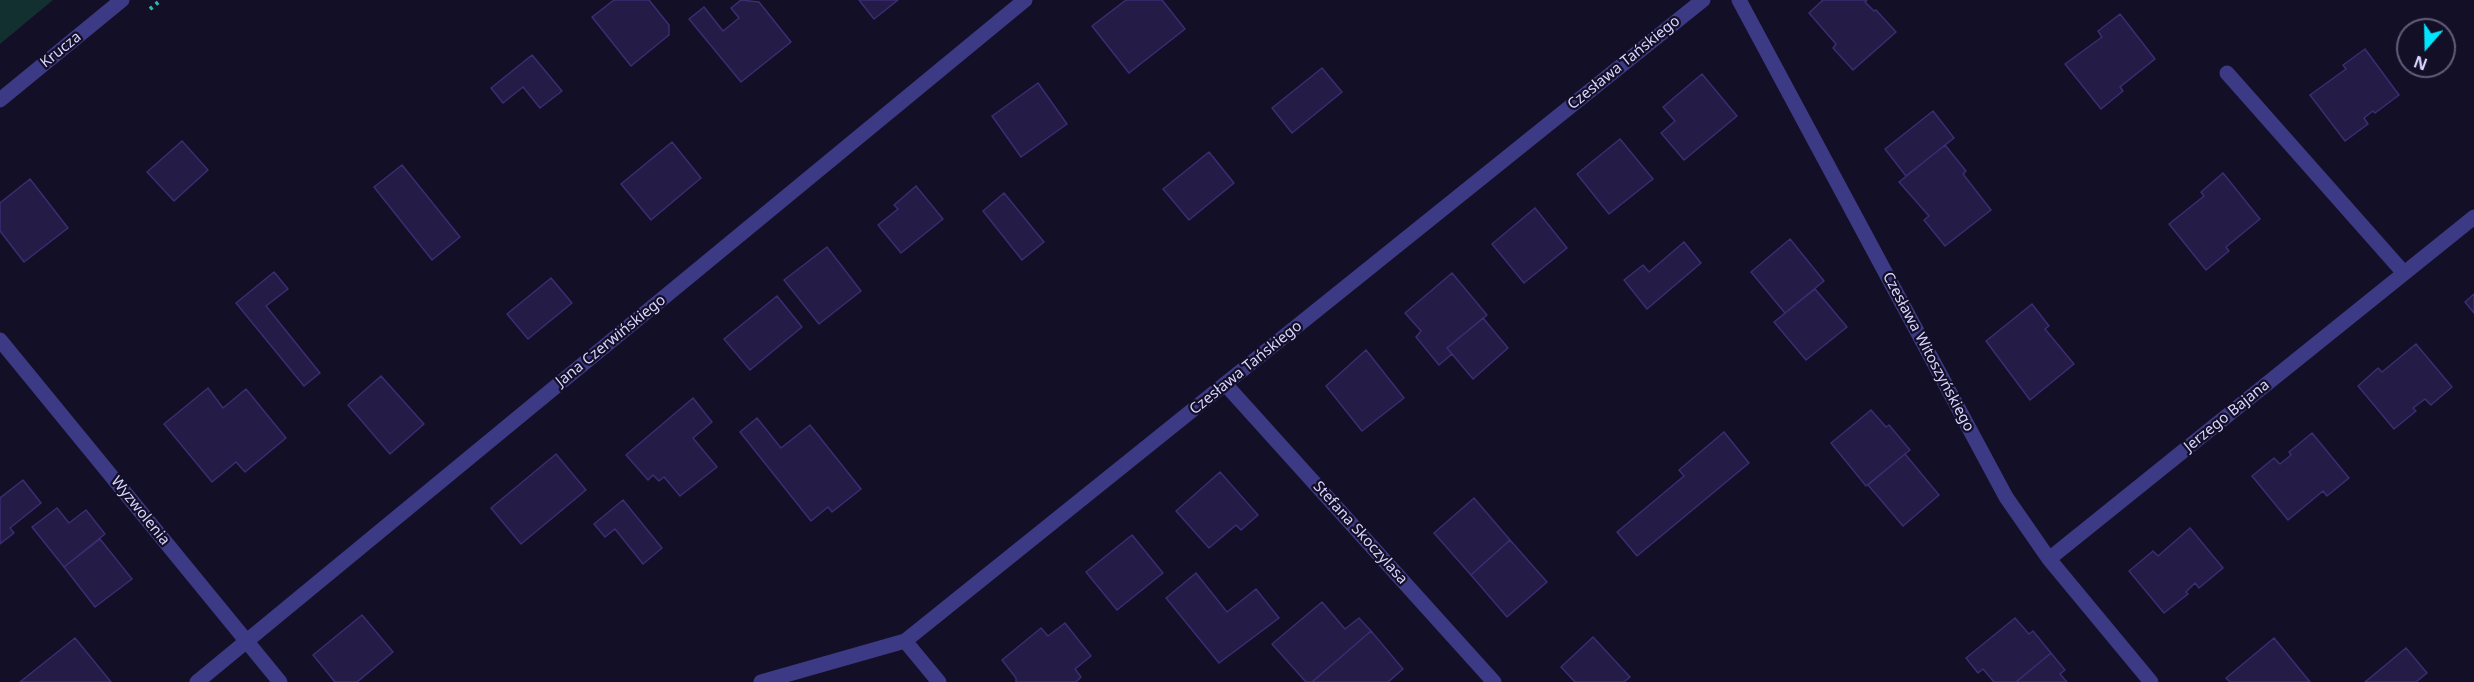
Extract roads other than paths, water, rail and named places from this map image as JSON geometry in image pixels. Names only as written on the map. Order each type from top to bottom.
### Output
[{"type":"street","name":"Krucza","points":[[0,100],[122,0]]},
{"type":"street","name":"Jana Czerwińskiego","points":[[197,682],[1025,0]]},
{"type":"street","name":"Czesława Tańskiego","points":[[760,682],[905,641],[1702,0]]},
{"type":"street","name":"Czesława Witoszyńskiego","points":[[1739,0],[2006,497],[2049,559],[2151,682]]},
{"type":"street","points":[[2227,73],[2404,273]]},
{"type":"street","name":"Jerzego Bajana","points":[[2049,559],[2474,217]]},
{"type":"street","name":"Wyzwolenia","points":[[0,340],[280,682]]},
{"type":"street","name":"Stefana Skoczylasa","points":[[1226,385],[1494,682]]},
{"type":"street","points":[[905,641],[939,682]]}]
